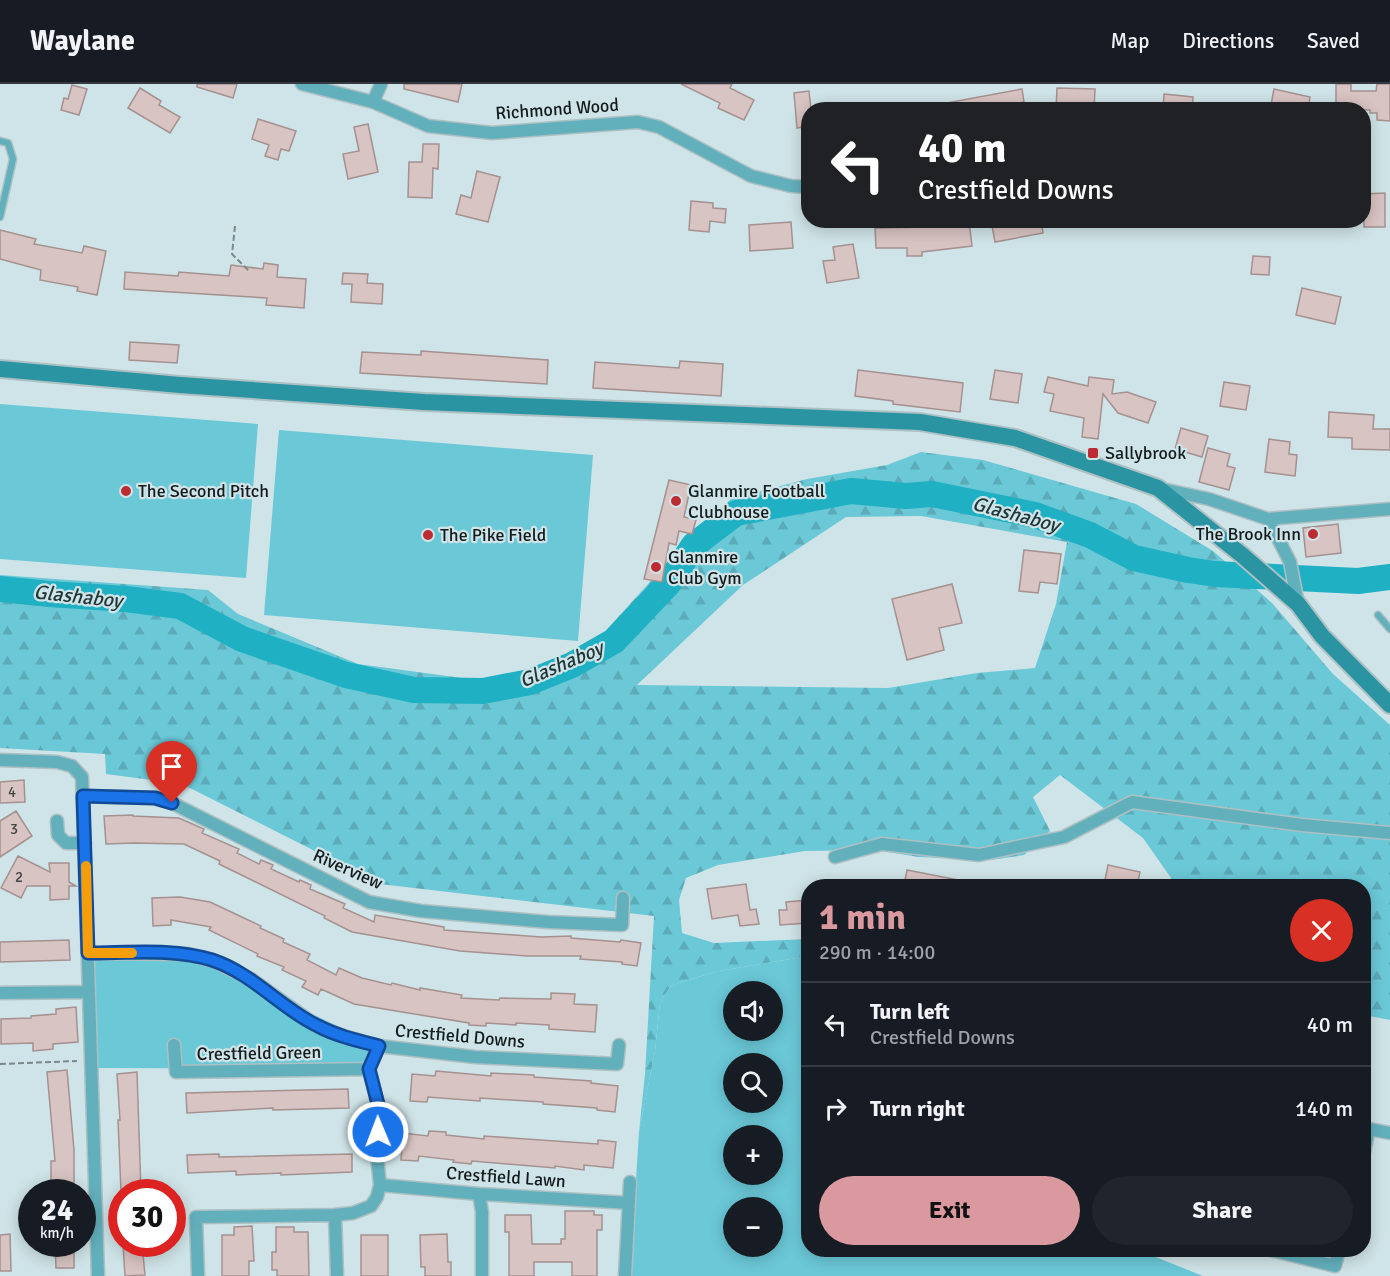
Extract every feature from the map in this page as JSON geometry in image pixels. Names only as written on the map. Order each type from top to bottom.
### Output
[{"type":"main road","points":[[0,369],[180,385],[424,402],[920,422],[1015,438],[1158,488],[1242,555],[1298,604],[1322,636],[1390,705]]},
{"type":"street","name":"Richmond Wood","points":[[302,84],[373,102],[428,126],[492,133],[638,122],[660,127],[751,176],[801,187]]},
{"type":"street","points":[[373,102],[381,84]]},
{"type":"street","points":[[1158,488],[1209,499],[1268,519],[1390,509]]},
{"type":"street","points":[[1268,519],[1290,562],[1298,604]]},
{"type":"street","points":[[0,760],[57,762],[72,766],[82,777],[98,1276]]},
{"type":"street","name":"Riverview","points":[[83,796],[155,798],[172,803],[369,902],[433,912],[548,922],[622,925],[623,898]]},
{"type":"street","points":[[835,857],[882,844],[979,855],[1064,837],[1132,802],[1302,825],[1390,833]]},
{"type":"street","points":[[57,822],[58,835],[66,843],[85,843]]},
{"type":"street","name":"Crestfield Downs","points":[[88,953],[187,954],[214,961],[251,979],[317,1026],[379,1046],[476,1057],[617,1064],[619,1045]]},
{"type":"street","points":[[0,993],[89,992]]},
{"type":"street","name":"Crestfield Green","points":[[174,1046],[176,1072],[369,1069]]},
{"type":"street","points":[[198,1276],[196,1217],[335,1215],[353,1213],[370,1206],[377,1197],[380,1185],[377,1156],[379,1108],[369,1069],[379,1046]]},
{"type":"street","points":[[1371,1129],[1390,1132]]},
{"type":"street","points":[[625,1276],[630,1182]]},
{"type":"street","name":"Crestfield Lawn","points":[[380,1185],[479,1194],[629,1203]]},
{"type":"street","points":[[479,1194],[482,1212],[482,1276]]},
{"type":"street","points":[[335,1215],[336,1276]]},
{"type":"street","points":[[1299,1257],[1335,1266],[1337,1257]]},
{"type":"lane","points":[[0,141],[8,143],[13,159],[0,217]]},
{"type":"lane","points":[[1378,615],[1390,629]]},
{"type":"path","points":[[235,226],[232,254],[250,272]]},
{"type":"path","points":[[0,1064],[92,1064]]},
{"type":"green space","name":"The Second Pitch","points":[[0,404],[258,424],[246,578],[0,559]]},
{"type":"green space","name":"The Pike Field","points":[[279,430],[593,455],[578,641],[264,615]]},
{"type":"green space","points":[[921,452],[983,460],[1136,504],[1213,551],[1272,603],[1333,674],[1390,725],[1390,1020],[1371,1016],[1371,879],[1171,879],[1143,838],[1060,775],[1033,797],[1050,831],[1024,855],[991,860],[919,857],[875,850],[805,851],[718,865],[686,878],[679,900],[682,933],[714,943],[801,939],[801,957],[719,971],[670,987],[660,1003],[655,1051],[639,1132],[645,1074],[654,916],[380,884],[182,784],[106,774],[105,754],[0,748],[0,575],[208,590],[238,614],[358,664],[492,682],[546,668],[591,647],[687,541],[731,499],[807,479],[887,465]],"holes":[[[921,516],[1067,542],[1056,604],[1035,668],[977,673],[888,688],[637,685],[743,585],[846,517]]]},
{"type":"green space","points":[[88,953],[187,954],[379,1046],[369,1069],[92,1068]]},
{"type":"green space","points":[[801,957],[801,1257],[1156,1257],[1203,1276],[630,1276],[639,1132],[655,1051],[660,1003],[670,987],[719,971]]},
{"type":"building","points":[[197,84],[237,84],[233,98],[197,87]]},
{"type":"building","points":[[404,84],[462,84],[458,102],[404,89]]},
{"type":"building","points":[[681,84],[732,84],[730,88],[754,100],[744,120],[718,108],[720,103]]},
{"type":"building","points":[[1336,84],[1351,84],[1351,91],[1376,91],[1377,84],[1390,84],[1390,121],[1377,120],[1377,113],[1371,113],[1371,102],[1336,102]]},
{"type":"building","points":[[72,85],[87,89],[79,115],[61,110],[64,98],[68,99]]},
{"type":"building","points":[[140,88],[161,101],[159,105],[180,117],[170,133],[128,108]]},
{"type":"building","points":[[1057,88],[1095,89],[1094,102],[1056,102]]},
{"type":"building","points":[[1022,89],[1024,102],[952,102]]},
{"type":"building","points":[[1274,89],[1310,97],[1309,102],[1272,102]]},
{"type":"building","points":[[809,91],[810,102],[801,102],[801,127],[797,128],[794,93]]},
{"type":"building","points":[[1164,94],[1193,97],[1193,102],[1164,102]]},
{"type":"building","points":[[258,119],[296,131],[289,151],[281,149],[278,160],[265,156],[269,145],[252,139]]},
{"type":"building","points":[[368,124],[378,172],[348,179],[343,154],[359,151],[354,127]]},
{"type":"building","points":[[423,144],[439,144],[438,169],[433,168],[432,198],[408,197],[409,162],[422,162]]},
{"type":"building","points":[[477,171],[500,177],[488,222],[456,214],[461,195],[471,198]]},
{"type":"building","points":[[1385,193],[1385,227],[1371,227],[1371,194]]},
{"type":"building","points":[[691,201],[713,203],[713,208],[726,209],[725,223],[710,221],[709,232],[689,230]]},
{"type":"building","points":[[791,222],[793,248],[750,251],[749,225]]},
{"type":"building","points":[[875,228],[970,228],[972,246],[922,252],[922,256],[907,256],[907,248],[876,248]]},
{"type":"building","points":[[992,228],[1042,228],[1043,233],[995,242]]},
{"type":"building","points":[[0,230],[36,239],[34,244],[82,253],[84,246],[106,251],[97,295],[77,291],[78,287],[40,280],[41,270],[0,259]]},
{"type":"building","points":[[853,244],[859,278],[827,283],[823,261],[835,260],[833,247]]},
{"type":"building","points":[[1253,256],[1270,257],[1269,275],[1251,274]]},
{"type":"building","points":[[264,263],[278,265],[277,277],[306,279],[304,308],[266,305],[267,298],[124,289],[125,272],[178,276],[179,272],[229,276],[231,265],[263,269]]},
{"type":"building","points":[[343,273],[368,274],[367,283],[383,284],[382,304],[351,302],[352,284],[342,284]]},
{"type":"building","points":[[1302,288],[1341,297],[1335,324],[1296,315]]},
{"type":"building","points":[[130,342],[179,345],[177,363],[129,360]]},
{"type":"building","points":[[421,351],[548,360],[547,384],[360,373],[362,352],[421,355]]},
{"type":"building","points":[[680,361],[723,364],[721,396],[593,388],[595,362],[679,368]]},
{"type":"building","points":[[858,370],[963,383],[960,412],[893,404],[893,401],[855,396]]},
{"type":"building","points":[[995,370],[1022,374],[1018,403],[990,399]]},
{"type":"building","points":[[1048,377],[1088,386],[1089,377],[1114,380],[1112,394],[1127,392],[1156,402],[1148,423],[1118,413],[1103,394],[1098,439],[1082,437],[1084,418],[1050,411],[1054,394],[1044,392]]},
{"type":"building","points":[[1224,382],[1250,386],[1246,410],[1220,406]]},
{"type":"building","points":[[1329,412],[1374,415],[1373,429],[1390,429],[1390,450],[1352,449],[1352,438],[1328,437]]},
{"type":"building","points":[[1181,428],[1208,436],[1202,457],[1175,449]]},
{"type":"building","points":[[1269,439],[1290,442],[1289,454],[1297,455],[1295,476],[1265,472]]},
{"type":"building","points":[[1208,448],[1230,454],[1227,466],[1235,468],[1229,490],[1199,482]]},
{"type":"building","name":"Glanmire Football Clubhouse","points":[[669,480],[691,485],[684,517],[696,520],[692,534],[679,531],[676,545],[669,543],[662,582],[644,579]]},
{"type":"building","points":[[1338,524],[1341,553],[1306,557],[1303,528]]},
{"type":"building","points":[[1024,550],[1061,554],[1057,584],[1040,582],[1038,593],[1019,591]]},
{"type":"building","points":[[952,584],[962,623],[939,628],[944,650],[907,660],[892,599]]},
{"type":"building","points":[[24,780],[25,802],[0,803],[0,782]]},
{"type":"building","points":[[16,811],[32,836],[0,857],[0,821]]},
{"type":"building","points":[[104,816],[179,818],[204,829],[202,833],[239,849],[237,853],[259,864],[261,860],[273,865],[271,869],[311,885],[310,889],[345,904],[343,908],[374,922],[375,915],[444,927],[444,930],[541,937],[571,936],[571,938],[641,943],[637,966],[622,964],[622,962],[580,959],[581,956],[527,956],[460,951],[352,932],[184,844],[106,844]]},
{"type":"building","points":[[18,856],[50,872],[49,863],[69,863],[69,882],[76,886],[69,886],[69,899],[50,900],[50,886],[27,886],[21,898],[1,888]]},
{"type":"building","points":[[1108,865],[1140,872],[1138,879],[1105,879]]},
{"type":"building","points":[[907,870],[954,879],[905,879]]},
{"type":"building","points":[[746,884],[750,910],[756,909],[759,924],[740,926],[738,915],[712,919],[707,889]]},
{"type":"building","points":[[180,897],[210,902],[261,926],[260,928],[284,939],[283,942],[310,954],[307,960],[336,975],[339,968],[362,978],[420,990],[420,988],[462,995],[461,998],[551,999],[551,993],[575,994],[574,1004],[597,1005],[595,1032],[549,1029],[549,1025],[516,1023],[516,1025],[486,1023],[486,1026],[469,1025],[469,1023],[354,1004],[321,989],[318,995],[302,987],[306,981],[282,970],[284,967],[257,956],[258,954],[209,930],[211,927],[171,920],[171,925],[153,926],[152,898]]},
{"type":"building","points":[[801,901],[801,924],[780,925],[779,910],[787,910],[786,902]]},
{"type":"building","points":[[69,940],[70,960],[0,962],[0,942]]},
{"type":"building","points":[[76,1007],[78,1042],[53,1044],[53,1049],[33,1051],[33,1043],[1,1044],[1,1019],[56,1014],[56,1009]]},
{"type":"building","points":[[67,1070],[74,1150],[74,1179],[51,1179],[51,1161],[55,1161],[47,1072]]},
{"type":"building","points":[[436,1071],[491,1076],[491,1073],[534,1075],[534,1077],[591,1081],[591,1083],[618,1086],[615,1112],[597,1110],[597,1108],[543,1104],[543,1102],[480,1098],[480,1101],[428,1097],[427,1102],[410,1101],[412,1074],[435,1076]]},
{"type":"building","points":[[137,1072],[141,1179],[120,1179],[117,1074]]},
{"type":"building","points":[[348,1089],[349,1108],[273,1110],[273,1108],[187,1113],[186,1093]]},
{"type":"building","points":[[429,1131],[484,1139],[484,1136],[598,1144],[598,1140],[616,1142],[613,1168],[584,1165],[584,1170],[472,1161],[471,1164],[419,1156],[418,1161],[401,1160],[403,1133],[428,1136]]},
{"type":"building","points":[[219,1154],[219,1157],[352,1154],[352,1172],[281,1175],[281,1173],[236,1175],[236,1171],[188,1173],[187,1155]]},
{"type":"building","points":[[565,1211],[594,1211],[594,1215],[602,1215],[602,1230],[597,1230],[597,1276],[572,1276],[572,1262],[534,1262],[534,1276],[509,1276],[509,1232],[505,1232],[505,1215],[531,1215],[532,1244],[561,1244],[561,1239],[565,1239]]},
{"type":"building","points":[[252,1226],[254,1261],[249,1261],[249,1276],[222,1276],[222,1235],[234,1235],[234,1227]]},
{"type":"building","points":[[276,1227],[294,1227],[294,1232],[308,1232],[309,1276],[277,1276],[277,1270],[272,1270],[272,1252],[276,1252]]},
{"type":"building","points":[[10,1234],[11,1271],[0,1271],[0,1235]]},
{"type":"building","points":[[447,1234],[451,1276],[425,1276],[425,1267],[421,1267],[420,1235]]},
{"type":"building","points":[[361,1235],[388,1235],[388,1276],[361,1276]]},
{"type":"building","points":[[56,1257],[74,1257],[74,1268],[56,1268]]},
{"type":"building","points":[[124,1257],[143,1257],[145,1275],[125,1276]]},
{"type":"waterway","name":"Glashaboy","points":[[0,589],[126,599],[180,606],[242,639],[346,675],[414,690],[483,691],[530,682],[572,665],[614,641],[668,584],[694,545],[736,513],[851,491],[906,496],[932,494],[1035,515],[1090,535],[1134,558],[1188,570],[1215,574],[1358,581],[1390,577]]},
{"type":"slow traffic","points":[[86,866],[88,953],[132,953]]},
{"type":"place","name":"Sallybrook","points":[[1093,453]]},
{"type":"place","name":"The Second Pitch","points":[[126,491]]},
{"type":"place","name":"Glanmire Football Clubhouse","points":[[676,501]]},
{"type":"place","name":"The Brook Inn","points":[[1313,534]]},
{"type":"place","name":"The Pike Field","points":[[428,535]]},
{"type":"place","name":"Glanmire Club Gym","points":[[656,567]]},
{"type":"route","points":[[172,803],[155,798],[83,796],[88,953],[187,954],[214,961],[251,979],[317,1026],[379,1046],[369,1069],[379,1108],[378,1132]]}]
